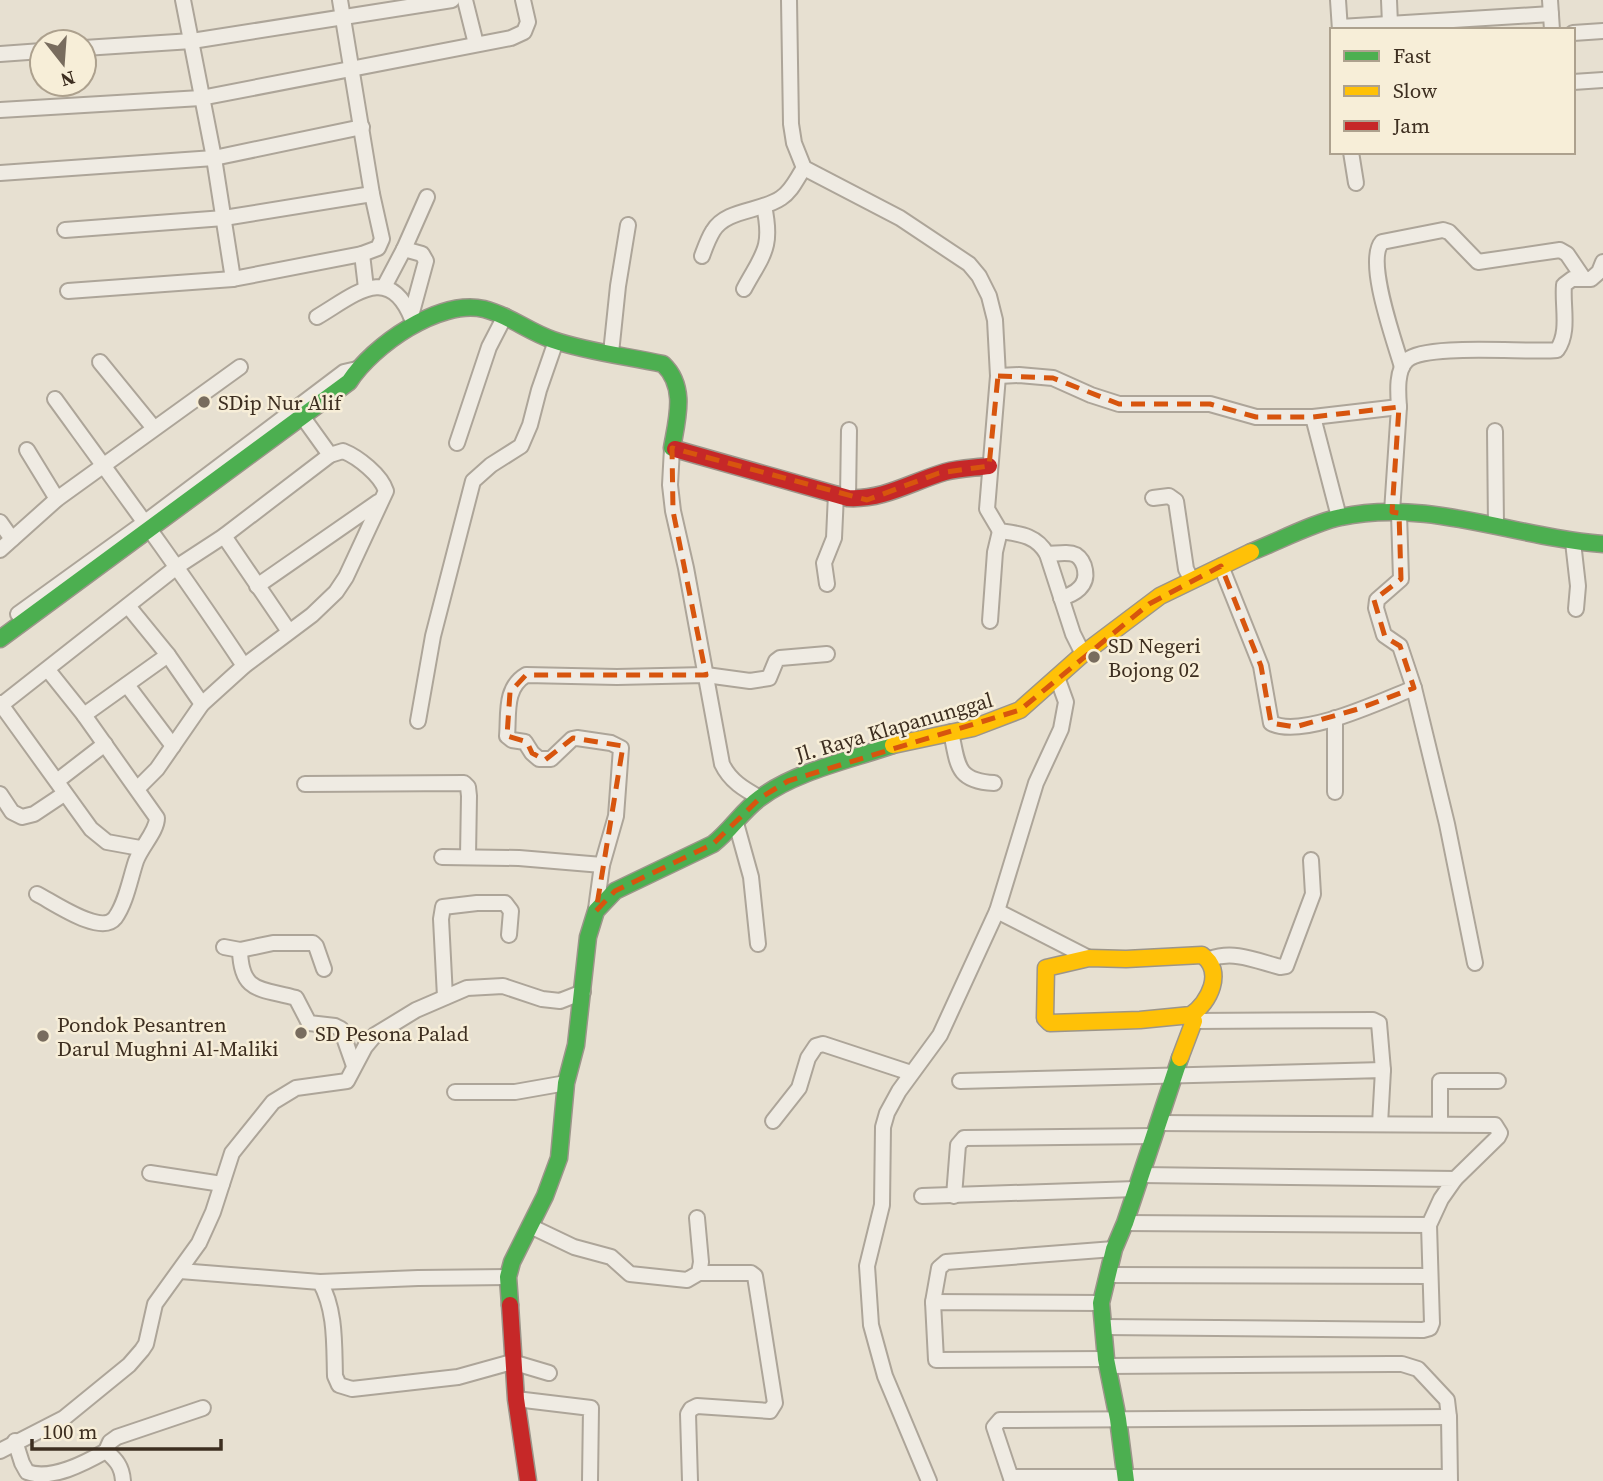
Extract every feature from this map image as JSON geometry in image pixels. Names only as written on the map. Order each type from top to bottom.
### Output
[{"type":"street","points":[[183,0],[214,158],[233,279]]},
{"type":"street","points":[[68,290],[233,279],[374,251],[382,239],[340,0]]},
{"type":"street","points":[[98,47],[192,41],[452,0]]},
{"type":"street","points":[[465,0],[476,44]]},
{"type":"street","points":[[0,110],[201,98],[511,38],[524,32],[528,22],[523,0]]},
{"type":"street","points":[[789,0],[791,124],[794,143],[804,168],[900,218],[969,264],[979,276],[989,296],[995,320],[998,376],[987,509],[1000,531],[995,552],[990,621]]},
{"type":"street","points":[[1338,0],[1340,28]]},
{"type":"street","points":[[1389,0],[1390,24]]},
{"type":"street","points":[[1350,28],[1551,7],[1552,28]]},
{"type":"street","points":[[1575,33],[1603,31]]},
{"type":"street","points":[[0,54],[28,52]]},
{"type":"street","points":[[1575,82],[1603,80]]},
{"type":"street","points":[[0,173],[214,158],[362,127]]},
{"type":"street","points":[[1351,154],[1356,183]]},
{"type":"street","points":[[702,256],[714,229],[723,221],[736,214],[764,206],[789,192],[804,168]]},
{"type":"street","points":[[65,230],[224,218],[372,194]]},
{"type":"street","points":[[384,287],[427,197]]},
{"type":"street","points":[[744,289],[766,251],[768,226],[764,206]]},
{"type":"street","points":[[611,353],[628,225]]},
{"type":"street","points":[[1475,963],[1447,824],[1414,688],[1400,646],[1384,635],[1376,604],[1380,596],[1401,579],[1395,512],[1398,392],[1402,367],[1380,289],[1377,250],[1382,242],[1443,230],[1449,232],[1478,262],[1560,250],[1567,254],[1584,279]]},
{"type":"street","points":[[404,249],[422,254],[426,261],[412,320]]},
{"type":"street","points":[[362,254],[366,288]]},
{"type":"street","points":[[1402,367],[1412,357],[1429,353],[1557,350],[1564,323],[1564,285],[1572,279],[1596,276],[1603,262]]},
{"type":"street","points":[[317,317],[366,288],[384,287],[400,297],[412,320]]},
{"type":"street","points":[[0,628],[147,527],[300,412],[349,382],[357,369],[412,320],[455,307],[469,306],[505,316],[528,330],[556,341],[663,364],[671,369],[680,398],[672,448],[670,485],[673,512],[722,764],[736,783],[760,798]]},
{"type":"street","points":[[457,443],[489,347],[505,316]]},
{"type":"street","points":[[418,721],[433,636],[473,481],[491,465],[521,446],[556,341]]},
{"type":"street","points":[[100,362],[153,428]]},
{"type":"street","points":[[0,550],[57,499],[240,367]]},
{"type":"street","points":[[998,376],[1053,378],[1091,395],[1127,405],[1210,404],[1255,417],[1313,417],[1399,407]]},
{"type":"street","points":[[55,398],[178,566],[244,666]]},
{"type":"street","points":[[300,412],[330,456]]},
{"type":"street","points":[[1313,417],[1339,517]]},
{"type":"street","points":[[827,584],[824,563],[834,538],[842,496],[849,430]]},
{"type":"street","points":[[1495,431],[1496,526]]},
{"type":"street","points":[[672,448],[842,496],[867,500],[881,498],[939,473],[989,466]]},
{"type":"street","points":[[27,450],[57,499]]},
{"type":"street","points":[[138,788],[157,769],[202,704],[288,630],[312,615],[336,592],[346,577],[386,491],[383,481],[350,454],[343,451],[330,456],[224,536],[178,566],[1,705],[91,829],[107,842],[140,848]]},
{"type":"street","points":[[1153,498],[1169,496],[1176,501],[1186,569],[1191,579]]},
{"type":"street","points":[[257,586],[382,500]]},
{"type":"street","name":"Jl. Raya Klapanunggal","points":[[596,911],[605,898],[615,891],[713,844],[760,798],[789,781],[894,745],[997,721],[1020,710],[1083,654],[1149,604],[1191,579],[1339,517],[1395,512],[1440,516],[1573,542],[1603,544]]},
{"type":"street","points":[[0,522],[12,539]]},
{"type":"street","points":[[1000,531],[1024,534],[1036,541],[1047,554],[1077,646],[1083,654]]},
{"type":"street","points":[[224,536],[288,630]]},
{"type":"street","points":[[1573,542],[1578,586],[1576,609]]},
{"type":"street","points":[[0,639],[115,549]]},
{"type":"street","points":[[1047,554],[1073,554],[1082,560],[1084,566],[1085,581],[1081,588],[1061,598]]},
{"type":"street","points":[[1221,566],[1261,666],[1271,723],[1286,728],[1335,718],[1414,688]]},
{"type":"street","points":[[128,606],[168,655],[202,704]]},
{"type":"street","points":[[528,1481],[512,1362],[508,1277],[554,1176],[559,1158],[566,1083],[576,1045],[588,937],[596,911],[602,865],[615,816],[621,748],[611,743],[577,738],[572,739],[551,759],[539,759],[531,753],[525,742],[512,740],[507,736],[510,692],[514,684],[526,675],[706,675],[750,681],[771,676],[778,659],[827,654]]},
{"type":"street","points":[[84,715],[168,655]]},
{"type":"street","points":[[37,894],[82,918],[105,925],[114,920],[140,848],[158,818],[48,670]]},
{"type":"street","points":[[929,1481],[880,1363],[871,1325],[867,1282],[869,1251],[882,1205],[883,1127],[893,1102],[940,1035],[997,911],[1036,783],[1061,730],[1066,702],[1057,677]]},
{"type":"street","points":[[127,685],[173,746]]},
{"type":"street","points":[[1335,718],[1335,792]]},
{"type":"street","points":[[951,732],[960,771],[978,782],[994,783]]},
{"type":"street","points":[[57,781],[105,744]]},
{"type":"street","points":[[305,783],[464,783],[470,796],[468,856]]},
{"type":"street","points":[[0,794],[12,812],[22,817],[34,814],[64,794]]},
{"type":"street","points":[[736,823],[751,877],[758,944]]},
{"type":"street","points":[[442,857],[468,856],[602,865]]},
{"type":"street","points":[[1311,860],[1313,894],[1286,966],[1280,967],[1223,954],[1210,959],[1194,954],[1126,959],[1089,958],[1048,966],[1045,1018],[1047,1021],[1193,1018],[1373,1020],[1379,1023],[1383,1070],[1381,1124]]},
{"type":"street","points":[[445,997],[441,919],[443,907],[505,903],[511,911],[509,935]]},
{"type":"street","points":[[997,911],[1089,958]]},
{"type":"street","points":[[224,947],[240,950],[273,943],[313,943],[324,969]]},
{"type":"street","points":[[240,950],[240,964],[247,981],[251,985],[296,998],[309,1023],[341,1029],[354,1066]]},
{"type":"street","points":[[1126,1480],[1107,1362],[1101,1303],[1114,1249],[1173,1075],[1193,1018],[1206,1002],[1214,966],[1210,959]]},
{"type":"street","points":[[0,1451],[64,1418],[129,1365],[146,1343],[155,1304],[199,1243],[213,1212],[232,1153],[273,1102],[296,1088],[347,1081],[375,1035],[391,1024],[467,988],[503,986],[542,999],[560,1001],[583,992]]},
{"type":"street","points":[[773,1121],[799,1088],[808,1058],[816,1046],[823,1044],[911,1073]]},
{"type":"street","points":[[960,1081],[1383,1070]]},
{"type":"street","points":[[1440,1124],[1440,1081],[1499,1081]]},
{"type":"street","points":[[456,1092],[515,1092],[566,1083]]},
{"type":"street","points":[[954,1196],[958,1145],[964,1138],[1381,1124],[1495,1125],[1500,1133],[1455,1180],[1441,1199],[1429,1225],[1430,1328],[1104,1327]]},
{"type":"street","points":[[150,1173],[222,1184]]},
{"type":"street","points":[[922,1196],[1138,1182],[1455,1180]]},
{"type":"street","points":[[697,1219],[701,1262],[699,1273]]},
{"type":"street","points":[[1125,1223],[1429,1225]]},
{"type":"street","points":[[530,1226],[574,1247],[611,1257],[630,1274],[687,1280],[699,1273],[751,1273],[755,1276],[775,1404],[771,1411],[697,1406],[691,1409],[688,1414],[690,1481]]},
{"type":"street","points":[[1114,1249],[946,1262],[939,1268],[933,1302],[936,1360],[1402,1364],[1418,1369],[1443,1394],[1449,1406],[1450,1479],[1012,1479],[994,1427],[997,1422],[1449,1417]]},
{"type":"street","points":[[180,1271],[320,1282],[508,1277]]},
{"type":"street","points":[[1108,1275],[1430,1276]]},
{"type":"street","points":[[320,1282],[331,1310],[335,1376],[339,1384],[352,1389],[458,1377],[512,1362],[549,1373]]},
{"type":"street","points":[[933,1302],[1101,1303]]},
{"type":"street","points":[[516,1399],[591,1408],[590,1481]]},
{"type":"street","points":[[15,1441],[27,1472],[40,1475],[77,1465],[106,1451],[110,1442],[117,1437],[203,1408]]},
{"type":"street","points":[[106,1451],[118,1462],[123,1481]]},
{"type":"highlighted area","points":[[998,376],[1053,378],[1119,404],[1210,404],[1256,417],[1313,417],[1399,407],[1392,512],[1399,513],[1401,579],[1374,600],[1385,637],[1400,646],[1414,688],[1358,709],[1295,727],[1271,723],[1261,666],[1221,566],[1149,604],[1020,710],[788,781],[760,798],[713,844],[615,891],[596,911],[623,746],[573,738],[545,760],[532,753],[527,742],[507,736],[510,692],[526,675],[706,675],[673,511],[672,448],[867,500],[939,473],[989,466]]},
{"type":"traffic: fast","points":[[0,639],[349,382],[390,340],[428,318],[447,311],[484,309],[502,315],[544,337],[566,344],[663,364],[678,393],[678,415],[672,448],[675,449]]},
{"type":"traffic: fast","points":[[1251,552],[1331,520],[1374,512],[1439,516],[1603,544]]},
{"type":"traffic: fast","points":[[510,1305],[508,1277],[512,1262],[545,1196],[559,1158],[566,1083],[576,1045],[588,937],[596,911],[615,891],[713,844],[754,803],[790,780],[893,745]]},
{"type":"traffic: fast","points":[[1126,1481],[1118,1419],[1106,1359],[1101,1303],[1114,1249],[1180,1058]]},
{"type":"traffic: slow","points":[[893,745],[973,728],[1020,710],[1083,654],[1160,596],[1251,552]]},
{"type":"traffic: slow","points":[[1180,1058],[1194,1021],[1191,1015],[1140,1020],[1050,1023],[1045,1018],[1046,968],[1089,958],[1202,955],[1213,969],[1212,986],[1204,1003],[1191,1015]]},
{"type":"traffic: jam","points":[[675,449],[848,498],[874,496],[950,471],[989,466]]},
{"type":"traffic: jam","points":[[510,1305],[516,1399],[528,1481]]},
{"type":"place","name":"SDip Nur Alif","points":[[204,402]]},
{"type":"place","name":"SD Negeri Bojong 02","points":[[1094,657]]},
{"type":"place","name":"SD Pesona Palad","points":[[301,1033]]},
{"type":"place","name":"Pondok Pesantren Darul Mughni Al-Maliki","points":[[43,1036]]}]
